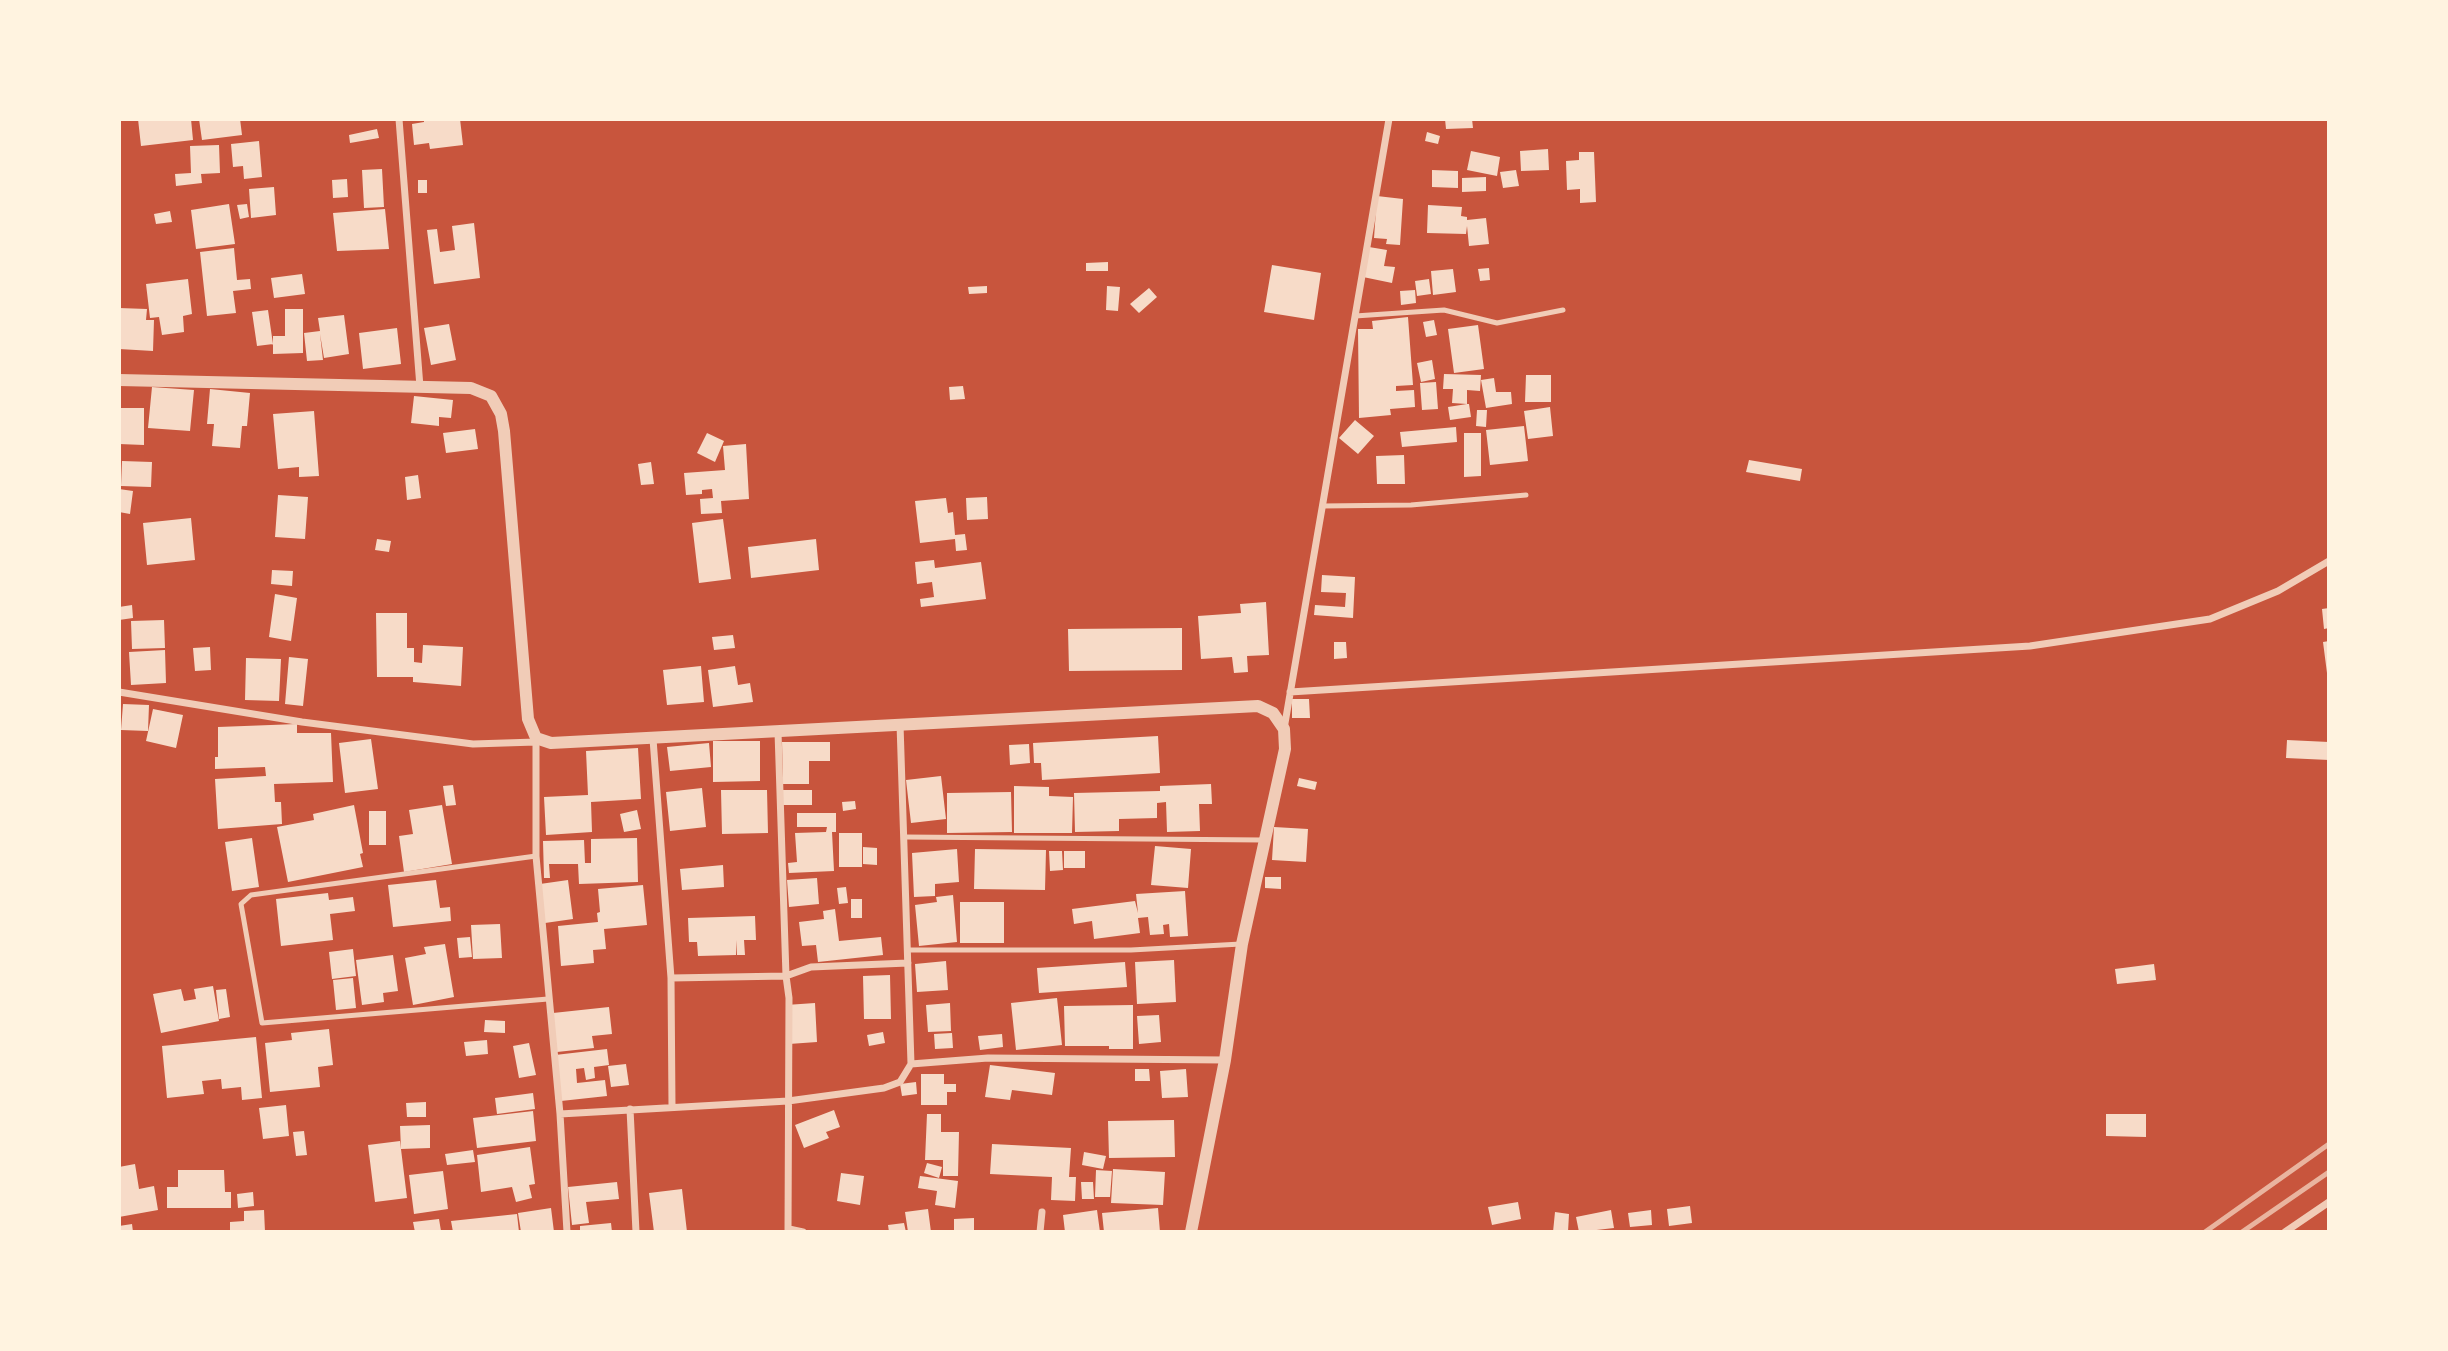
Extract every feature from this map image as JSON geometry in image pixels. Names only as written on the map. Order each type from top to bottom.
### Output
[{"type":"street","points":[[399,119],[420,387]]},
{"type":"street","points":[[1191,1232],[1225,1060],[1242,944],[1285,749],[1284,729],[1290,692],[1389,119]]},
{"type":"street","points":[[119,380],[471,388],[491,396],[501,414],[528,719],[536,740],[536,856],[560,1114],[567,1232]]},
{"type":"street","points":[[1290,692],[2030,646],[2210,619],[2278,591],[2329,561]]},
{"type":"street","points":[[119,692],[302,722],[473,744],[536,740],[551,743],[653,739],[1258,706],[1273,713],[1284,729]]},
{"type":"street","points":[[560,1114],[788,1101],[884,1088],[900,1082],[911,1064],[900,724]]},
{"type":"street","points":[[778,732],[789,998],[788,1231],[803,1232]]},
{"type":"street","points":[[653,739],[671,978],[672,1107]]},
{"type":"street","points":[[671,978],[786,976],[811,967],[908,963]]},
{"type":"street","points":[[911,1064],[988,1058],[1225,1060]]},
{"type":"street","points":[[630,1109],[636,1232]]},
{"type":"street","points":[[2285,1232],[2329,1202]]},
{"type":"street","points":[[1040,1232],[1042,1212]]},
{"type":"lane","points":[[1355,316],[1444,310],[1497,323],[1563,310]]},
{"type":"lane","points":[[1322,506],[1411,505],[1526,495]]},
{"type":"lane","points":[[905,837],[1264,840]]},
{"type":"lane","points":[[536,856],[251,895],[241,904],[262,1023],[548,999]]},
{"type":"lane","points":[[908,950],[1131,950],[1242,944]]},
{"type":"building","points":[[138,119],[191,119],[193,140],[141,146]]},
{"type":"building","points":[[199,119],[240,119],[242,135],[202,140]]},
{"type":"building","points":[[424,119],[460,119],[463,145],[430,149],[429,143],[414,145],[412,124],[424,122]]},
{"type":"building","points":[[1445,119],[1472,119],[1473,128],[1446,129]]},
{"type":"building","points":[[377,129],[379,138],[350,143],[349,135]]},
{"type":"building","points":[[1427,132],[1440,136],[1438,144],[1425,141]]},
{"type":"building","points":[[259,141],[262,177],[244,179],[243,166],[233,167],[231,144]]},
{"type":"building","points":[[219,145],[220,173],[201,174],[202,183],[176,186],[175,174],[191,173],[190,146]]},
{"type":"building","points":[[1548,149],[1549,170],[1521,171],[1520,151]]},
{"type":"building","points":[[1471,151],[1500,157],[1497,176],[1467,170]]},
{"type":"building","points":[[1579,152],[1594,152],[1596,202],[1580,203],[1580,189],[1567,190],[1566,161],[1579,160]]},
{"type":"building","points":[[382,169],[384,207],[364,208],[362,170]]},
{"type":"building","points":[[1432,170],[1458,171],[1458,188],[1432,187]]},
{"type":"building","points":[[1516,170],[1519,186],[1503,188],[1500,172]]},
{"type":"building","points":[[1486,177],[1486,191],[1462,192],[1462,178]]},
{"type":"building","points":[[347,179],[348,197],[333,198],[332,180]]},
{"type":"building","points":[[418,180],[427,180],[427,193],[418,193]]},
{"type":"building","points":[[274,187],[276,215],[251,218],[249,189]]},
{"type":"building","points":[[1377,196],[1403,199],[1400,245],[1386,244],[1387,239],[1374,238]]},
{"type":"building","points":[[229,204],[235,244],[196,249],[191,210]]},
{"type":"building","points":[[247,204],[249,217],[240,219],[237,205]]},
{"type":"building","points":[[1428,205],[1462,207],[1461,216],[1467,217],[1467,220],[1486,218],[1489,244],[1469,246],[1467,226],[1466,234],[1427,233]]},
{"type":"building","points":[[385,209],[389,249],[337,251],[333,213]]},
{"type":"building","points":[[170,211],[172,222],[156,224],[154,214]]},
{"type":"building","points":[[474,223],[480,278],[434,284],[427,230],[437,229],[440,252],[455,250],[452,226]]},
{"type":"building","points":[[1369,247],[1387,250],[1384,266],[1395,267],[1392,283],[1363,277]]},
{"type":"building","points":[[234,248],[237,280],[250,279],[251,289],[233,291],[236,313],[207,316],[200,252]]},
{"type":"building","points":[[1108,262],[1108,271],[1086,271],[1086,263]]},
{"type":"building","points":[[1272,265],[1321,273],[1314,320],[1264,312]]},
{"type":"building","points":[[1489,268],[1490,280],[1480,281],[1478,269]]},
{"type":"building","points":[[1453,269],[1456,292],[1433,295],[1431,271]]},
{"type":"building","points":[[302,274],[305,294],[274,298],[271,278]]},
{"type":"building","points":[[188,279],[192,314],[183,316],[184,332],[162,335],[159,317],[150,318],[146,284]]},
{"type":"building","points":[[1429,279],[1431,294],[1417,296],[1415,281]]},
{"type":"building","points":[[987,286],[987,293],[969,294],[968,287]]},
{"type":"building","points":[[1107,286],[1120,287],[1118,311],[1106,310]]},
{"type":"building","points":[[1149,288],[1157,297],[1139,313],[1130,304]]},
{"type":"building","points":[[1415,290],[1416,303],[1401,305],[1400,291]]},
{"type":"building","points":[[119,308],[147,309],[146,320],[154,320],[153,351],[119,349]]},
{"type":"building","points":[[285,309],[303,309],[303,353],[273,354],[273,336],[285,336]]},
{"type":"building","points":[[268,310],[273,344],[257,346],[252,312]]},
{"type":"building","points":[[344,315],[349,354],[324,358],[320,334],[323,360],[307,361],[304,333],[320,331],[318,318]]},
{"type":"building","points":[[1408,317],[1413,385],[1396,386],[1396,391],[1414,390],[1415,407],[1390,409],[1391,415],[1359,418],[1358,329],[1373,329],[1372,321]]},
{"type":"building","points":[[1434,320],[1437,335],[1426,337],[1423,322]]},
{"type":"building","points":[[449,324],[456,360],[431,365],[424,328]]},
{"type":"building","points":[[1478,325],[1484,369],[1454,373],[1448,329]]},
{"type":"building","points":[[397,328],[401,364],[363,369],[359,333]]},
{"type":"building","points":[[1432,360],[1435,379],[1421,382],[1417,363]]},
{"type":"building","points":[[1444,374],[1481,375],[1480,391],[1467,390],[1467,404],[1452,403],[1453,389],[1443,389]]},
{"type":"building","points":[[1526,375],[1551,375],[1551,402],[1525,402]]},
{"type":"building","points":[[1494,378],[1496,392],[1511,392],[1512,404],[1486,408],[1481,380]]},
{"type":"building","points":[[1436,382],[1438,409],[1422,410],[1420,383]]},
{"type":"building","points":[[963,386],[965,399],[950,400],[949,387]]},
{"type":"building","points":[[152,387],[194,390],[190,431],[148,428]]},
{"type":"building","points":[[210,389],[250,393],[247,426],[242,426],[240,448],[212,446],[214,424],[207,424]]},
{"type":"building","points":[[414,396],[453,400],[451,418],[439,417],[439,426],[411,423]]},
{"type":"building","points":[[1469,404],[1471,417],[1450,420],[1448,407]]},
{"type":"building","points":[[1550,407],[1553,436],[1528,439],[1524,411]]},
{"type":"building","points":[[119,408],[144,408],[144,445],[119,444]]},
{"type":"building","points":[[1477,410],[1487,410],[1486,427],[1476,426]]},
{"type":"building","points":[[314,411],[319,476],[299,477],[299,467],[278,469],[273,414]]},
{"type":"building","points":[[1355,420],[1374,436],[1358,454],[1339,438]]},
{"type":"building","points":[[1524,426],[1528,461],[1490,465],[1486,430]]},
{"type":"building","points":[[1456,427],[1457,442],[1402,447],[1400,432]]},
{"type":"building","points":[[475,429],[478,449],[446,453],[443,433]]},
{"type":"building","points":[[707,433],[724,441],[715,462],[697,453]]},
{"type":"building","points":[[1464,433],[1481,433],[1481,476],[1464,477]]},
{"type":"building","points":[[746,444],[749,499],[721,501],[722,513],[701,514],[700,499],[713,498],[712,489],[702,490],[702,494],[686,495],[684,473],[725,470],[723,446]]},
{"type":"building","points":[[1404,455],[1405,484],[1377,484],[1376,456]]},
{"type":"building","points":[[1749,460],[1802,469],[1800,481],[1746,472]]},
{"type":"building","points":[[122,461],[152,462],[151,487],[121,486]]},
{"type":"building","points":[[651,462],[654,484],[641,485],[638,464]]},
{"type":"building","points":[[418,475],[421,498],[407,500],[405,477]]},
{"type":"building","points":[[119,489],[133,491],[130,514],[119,512]]},
{"type":"building","points":[[278,495],[308,497],[305,539],[275,537]]},
{"type":"building","points":[[987,497],[988,519],[967,520],[966,498]]},
{"type":"building","points":[[946,498],[948,513],[953,512],[955,535],[965,534],[967,550],[956,551],[955,539],[920,543],[915,501]]},
{"type":"building","points":[[191,518],[195,560],[147,565],[143,523]]},
{"type":"building","points":[[723,519],[731,579],[699,583],[692,523]]},
{"type":"building","points":[[377,539],[391,541],[389,552],[375,550]]},
{"type":"building","points":[[816,539],[819,570],[751,578],[748,547]]},
{"type":"building","points":[[934,560],[935,568],[981,562],[986,599],[921,607],[920,599],[934,597],[932,582],[917,584],[915,562]]},
{"type":"building","points":[[272,570],[293,571],[292,586],[271,584]]},
{"type":"building","points":[[1322,575],[1355,577],[1353,618],[1314,615],[1315,605],[1345,607],[1346,593],[1321,592]]},
{"type":"building","points":[[275,594],[297,598],[291,641],[269,637]]},
{"type":"building","points":[[1266,602],[1269,655],[1247,656],[1248,672],[1234,673],[1232,657],[1201,659],[1198,616],[1241,613],[1240,604]]},
{"type":"building","points":[[132,605],[133,618],[119,620],[119,607]]},
{"type":"building","points":[[2329,608],[2329,628],[2324,629],[2322,609]]},
{"type":"building","points":[[376,613],[407,613],[407,648],[414,648],[414,662],[422,663],[423,645],[463,647],[461,686],[413,682],[413,677],[377,677]]},
{"type":"building","points":[[164,620],[165,648],[132,649],[131,621]]},
{"type":"building","points":[[1182,628],[1182,670],[1069,671],[1068,629]]},
{"type":"building","points":[[733,635],[735,648],[714,650],[712,637]]},
{"type":"building","points":[[2329,641],[2329,673],[2327,673],[2323,642]]},
{"type":"building","points":[[1334,642],[1346,642],[1347,658],[1334,659]]},
{"type":"building","points":[[210,647],[211,670],[195,671],[193,648]]},
{"type":"building","points":[[165,650],[166,683],[131,685],[129,652]]},
{"type":"building","points":[[289,657],[308,659],[303,706],[285,704]]},
{"type":"building","points":[[246,658],[281,659],[279,701],[245,700]]},
{"type":"building","points":[[701,666],[704,702],[667,705],[663,670]]},
{"type":"building","points":[[735,666],[738,685],[750,683],[753,702],[713,707],[708,670]]},
{"type":"building","points":[[1292,699],[1309,699],[1310,718],[1292,718]]},
{"type":"building","points":[[123,704],[149,705],[148,731],[121,730]]},
{"type":"building","points":[[153,709],[183,715],[176,748],[146,741]]},
{"type":"building","points":[[297,724],[297,733],[331,733],[333,782],[274,784],[275,802],[281,802],[282,824],[218,829],[215,779],[266,776],[265,767],[215,769],[215,757],[218,757],[218,727]]},
{"type":"building","points":[[1158,736],[1160,773],[1042,780],[1041,763],[1034,763],[1033,743]]},
{"type":"building","points":[[371,739],[378,789],[345,793],[339,743]]},
{"type":"building","points":[[2287,740],[2329,742],[2329,760],[2286,758]]},
{"type":"building","points":[[713,741],[760,741],[760,781],[713,782]]},
{"type":"building","points":[[782,742],[830,742],[830,761],[809,761],[809,784],[783,784]]},
{"type":"building","points":[[709,743],[711,767],[670,771],[667,747]]},
{"type":"building","points":[[1029,744],[1030,763],[1010,765],[1009,745]]},
{"type":"building","points":[[638,748],[641,799],[591,802],[592,832],[546,835],[544,797],[588,795],[586,751]]},
{"type":"building","points":[[941,776],[946,819],[911,823],[906,780]]},
{"type":"building","points":[[1299,778],[1317,782],[1315,790],[1297,786]]},
{"type":"building","points":[[1211,784],[1212,804],[1199,804],[1200,831],[1167,832],[1166,802],[1157,803],[1157,818],[1119,819],[1119,831],[1075,832],[1074,793],[1160,791],[1160,786]]},
{"type":"building","points":[[453,785],[456,805],[446,806],[443,786]]},
{"type":"building","points":[[1014,786],[1049,787],[1049,796],[1073,797],[1072,833],[1014,833]]},
{"type":"building","points":[[702,788],[706,827],[670,831],[666,792]]},
{"type":"building","points":[[721,790],[767,790],[768,833],[722,834]]},
{"type":"building","points":[[783,790],[812,790],[812,805],[783,805]]},
{"type":"building","points":[[1011,792],[1012,832],[947,833],[947,793]]},
{"type":"building","points":[[855,801],[856,809],[843,811],[842,802]]},
{"type":"building","points":[[354,805],[363,867],[288,882],[277,827],[314,820],[313,814]]},
{"type":"building","points":[[442,805],[452,864],[404,872],[399,836],[413,834],[409,810]]},
{"type":"building","points":[[637,810],[641,829],[624,832],[620,814]]},
{"type":"building","points":[[369,811],[386,811],[386,845],[369,845]]},
{"type":"building","points":[[797,813],[836,813],[836,832],[832,832],[834,871],[789,873],[788,863],[797,862],[795,833],[826,832],[827,827],[797,827]]},
{"type":"building","points":[[1274,827],[1308,829],[1306,862],[1272,860]]},
{"type":"building","points":[[839,833],[862,833],[862,867],[839,867]]},
{"type":"building","points":[[252,838],[259,887],[232,891],[225,842]]},
{"type":"building","points":[[637,838],[638,882],[579,884],[578,864],[549,864],[550,878],[544,878],[543,841],[584,840],[585,863],[591,863],[591,839]]},
{"type":"building","points":[[1155,846],[1191,849],[1188,888],[1151,885]]},
{"type":"building","points":[[863,847],[877,848],[877,865],[863,864]]},
{"type":"building","points":[[957,849],[959,882],[935,884],[935,896],[914,897],[912,853]]},
{"type":"building","points":[[975,849],[1046,850],[1045,890],[974,889]]},
{"type":"building","points":[[1049,851],[1062,851],[1063,870],[1050,871]]},
{"type":"building","points":[[1064,851],[1085,851],[1085,868],[1064,868]]},
{"type":"building","points":[[723,865],[724,887],[682,890],[680,869]]},
{"type":"building","points":[[1265,877],[1281,877],[1281,889],[1265,888]]},
{"type":"building","points":[[817,878],[819,904],[789,907],[787,880]]},
{"type":"building","points":[[436,880],[440,908],[450,907],[451,921],[393,927],[388,885]]},
{"type":"building","points":[[568,880],[573,919],[545,923],[540,884]]},
{"type":"building","points":[[643,885],[647,925],[604,929],[606,949],[593,950],[594,963],[561,966],[558,926],[598,922],[598,889]]},
{"type":"building","points":[[846,887],[848,903],[839,904],[837,888]]},
{"type":"building","points":[[1185,891],[1188,936],[1170,937],[1169,924],[1163,925],[1164,934],[1150,935],[1148,917],[1138,918],[1140,933],[1094,939],[1092,921],[1074,924],[1072,909],[1135,901],[1138,913],[1136,894]]},
{"type":"building","points":[[328,893],[329,900],[353,897],[355,911],[330,914],[333,940],[281,946],[276,899]]},
{"type":"building","points":[[953,895],[957,942],[919,946],[915,905],[937,902],[936,897]]},
{"type":"building","points":[[851,899],[862,899],[862,918],[851,918]]},
{"type":"building","points":[[960,902],[1004,902],[1004,943],[960,943]]},
{"type":"building","points":[[835,909],[839,941],[881,937],[883,955],[818,962],[816,945],[802,946],[799,922],[824,919],[823,911]]},
{"type":"building","points":[[755,916],[756,940],[744,940],[745,955],[737,955],[736,940],[736,955],[698,956],[697,942],[689,942],[688,918]]},
{"type":"building","points":[[500,924],[502,958],[473,959],[471,925]]},
{"type":"building","points":[[470,937],[472,957],[459,958],[457,938]]},
{"type":"building","points":[[445,944],[454,997],[413,1005],[405,958],[426,954],[424,947]]},
{"type":"building","points":[[353,949],[356,976],[332,979],[329,952]]},
{"type":"building","points":[[393,955],[398,991],[383,993],[384,1002],[362,1005],[356,960]]},
{"type":"building","points":[[1174,960],[1176,1002],[1137,1004],[1135,962]]},
{"type":"building","points":[[946,961],[948,990],[917,992],[915,964]]},
{"type":"building","points":[[1125,962],[1127,987],[1039,993],[1037,968]]},
{"type":"building","points":[[2154,964],[2156,980],[2117,984],[2115,969]]},
{"type":"building","points":[[890,975],[891,1019],[864,1019],[863,976]]},
{"type":"building","points":[[353,978],[356,1008],[336,1010],[333,980]]},
{"type":"building","points":[[213,986],[219,1021],[161,1033],[153,994],[181,989],[184,1001],[196,999],[194,989]]},
{"type":"building","points":[[226,989],[230,1017],[219,1019],[216,990]]},
{"type":"building","points":[[1057,998],[1062,1045],[1016,1050],[1011,1003]]},
{"type":"building","points":[[815,1003],[817,1042],[789,1044],[786,1005]]},
{"type":"building","points":[[950,1003],[951,1031],[928,1032],[926,1005]]},
{"type":"building","points":[[1133,1005],[1133,1049],[1065,1046],[1064,1006]]},
{"type":"building","points":[[609,1007],[612,1034],[592,1036],[594,1048],[557,1052],[553,1013]]},
{"type":"building","points":[[1159,1015],[1161,1042],[1139,1044],[1137,1016]]},
{"type":"building","points":[[485,1020],[505,1021],[505,1033],[484,1032]]},
{"type":"building","points":[[329,1029],[333,1065],[318,1067],[320,1087],[270,1092],[265,1043],[292,1040],[291,1033]]},
{"type":"building","points":[[883,1032],[885,1043],[869,1046],[867,1035]]},
{"type":"building","points":[[952,1033],[953,1048],[935,1049],[934,1034]]},
{"type":"building","points":[[1002,1034],[1003,1047],[980,1050],[978,1036]]},
{"type":"building","points":[[256,1037],[262,1098],[242,1100],[241,1087],[222,1089],[221,1079],[202,1081],[204,1094],[167,1098],[162,1046]]},
{"type":"building","points":[[487,1040],[488,1054],[466,1056],[464,1042]]},
{"type":"building","points":[[529,1043],[536,1075],[519,1078],[513,1046]]},
{"type":"building","points":[[607,1049],[609,1065],[594,1067],[595,1078],[586,1080],[584,1068],[576,1069],[577,1083],[605,1080],[607,1096],[561,1101],[555,1055]]},
{"type":"building","points":[[626,1064],[629,1085],[611,1087],[608,1066]]},
{"type":"building","points":[[990,1065],[1055,1073],[1052,1095],[1012,1090],[1010,1100],[985,1097]]},
{"type":"building","points":[[1135,1069],[1149,1069],[1150,1081],[1135,1081]]},
{"type":"building","points":[[1186,1069],[1188,1097],[1162,1098],[1160,1071]]},
{"type":"building","points":[[921,1074],[944,1074],[944,1084],[956,1084],[956,1092],[947,1092],[947,1105],[921,1105]]},
{"type":"building","points":[[916,1082],[917,1094],[902,1096],[900,1084]]},
{"type":"building","points":[[533,1093],[535,1109],[497,1114],[495,1098]]},
{"type":"building","points":[[426,1102],[426,1117],[407,1117],[406,1103]]},
{"type":"building","points":[[286,1105],[289,1136],[263,1139],[259,1108]]},
{"type":"building","points":[[834,1110],[840,1127],[826,1132],[829,1138],[804,1148],[795,1125]]},
{"type":"building","points":[[533,1111],[536,1141],[477,1148],[473,1118]]},
{"type":"building","points":[[927,1114],[941,1114],[941,1132],[959,1132],[958,1176],[943,1176],[943,1160],[925,1160]]},
{"type":"building","points":[[2106,1114],[2146,1114],[2146,1137],[2106,1136]]},
{"type":"building","points":[[1174,1120],[1175,1157],[1109,1158],[1108,1121]]},
{"type":"building","points":[[430,1125],[430,1148],[401,1149],[400,1126]]},
{"type":"building","points":[[304,1131],[307,1155],[296,1156],[293,1132]]},
{"type":"building","points":[[400,1141],[407,1198],[375,1202],[368,1145]]},
{"type":"building","points":[[992,1144],[1071,1148],[1069,1177],[1076,1177],[1075,1201],[1051,1200],[1052,1177],[990,1174]]},
{"type":"building","points":[[530,1147],[535,1184],[529,1185],[532,1198],[516,1202],[512,1187],[481,1192],[477,1155]]},
{"type":"building","points":[[473,1150],[475,1162],[447,1165],[445,1154]]},
{"type":"building","points":[[1084,1152],[1106,1156],[1103,1169],[1082,1165]]},
{"type":"building","points":[[927,1163],[942,1167],[939,1178],[924,1173]]},
{"type":"building","points":[[135,1164],[139,1189],[154,1186],[158,1210],[119,1217],[119,1167]]},
{"type":"building","points":[[1113,1169],[1165,1172],[1163,1205],[1111,1203]]},
{"type":"building","points":[[178,1170],[224,1170],[225,1192],[231,1192],[231,1208],[167,1208],[167,1187],[178,1187]]},
{"type":"building","points":[[1096,1170],[1112,1171],[1110,1197],[1095,1197]]},
{"type":"building","points":[[443,1171],[448,1209],[414,1214],[409,1175]]},
{"type":"building","points":[[841,1173],[864,1176],[860,1205],[837,1201]]},
{"type":"building","points":[[920,1176],[958,1181],[955,1208],[935,1205],[937,1191],[918,1188]]},
{"type":"building","points":[[617,1182],[619,1199],[586,1202],[589,1223],[572,1225],[568,1187]]},
{"type":"building","points":[[1081,1182],[1093,1182],[1094,1199],[1082,1199]]},
{"type":"building","points":[[682,1189],[687,1232],[654,1232],[649,1193]]},
{"type":"building","points":[[253,1192],[254,1206],[238,1208],[237,1194]]},
{"type":"building","points":[[1518,1202],[1521,1219],[1492,1225],[1488,1207]]},
{"type":"building","points":[[1690,1206],[1692,1223],[1669,1226],[1667,1209]]},
{"type":"building","points":[[551,1208],[554,1232],[521,1232],[518,1213]]},
{"type":"building","points":[[1158,1208],[1160,1232],[1104,1232],[1102,1213]]},
{"type":"building","points":[[928,1209],[931,1232],[908,1232],[905,1212]]},
{"type":"building","points":[[264,1210],[265,1232],[230,1232],[230,1222],[244,1221],[244,1211]]},
{"type":"building","points":[[1097,1210],[1100,1232],[1065,1232],[1063,1215]]},
{"type":"building","points":[[1611,1210],[1614,1228],[1579,1232],[1576,1217]]},
{"type":"building","points":[[1651,1210],[1652,1225],[1630,1227],[1628,1213]]},
{"type":"building","points":[[1555,1212],[1569,1214],[1568,1232],[1553,1232]]},
{"type":"building","points":[[517,1214],[519,1232],[453,1232],[451,1221]]},
{"type":"building","points":[[974,1218],[974,1232],[954,1232],[954,1219]]},
{"type":"building","points":[[439,1219],[441,1231],[415,1232],[413,1222]]},
{"type":"building","points":[[611,1223],[612,1232],[580,1232],[580,1226]]},
{"type":"building","points":[[904,1223],[906,1232],[889,1232],[888,1225]]},
{"type":"building","points":[[132,1224],[133,1232],[119,1232],[119,1226]]},
{"type":"railway","points":[[2205,1232],[2329,1144]]},
{"type":"railway","points":[[2242,1232],[2329,1172]]}]
